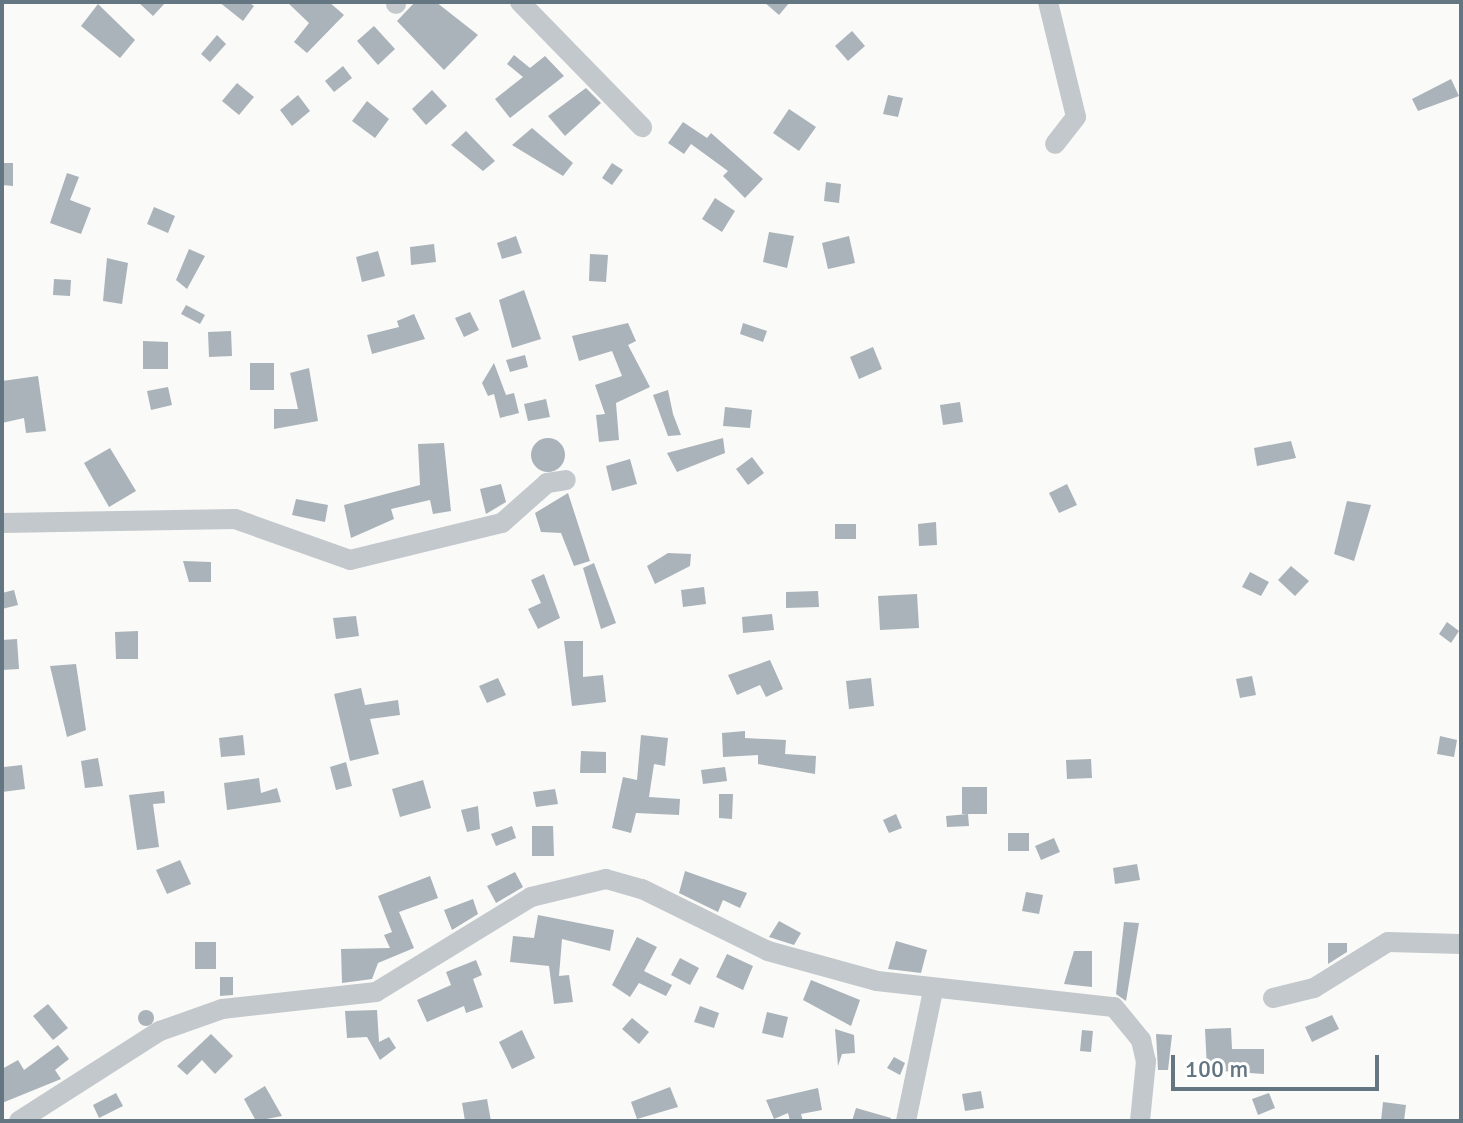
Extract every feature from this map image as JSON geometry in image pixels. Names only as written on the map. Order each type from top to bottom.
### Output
[{"type":"street","points":[[520,2],[642,127]]},
{"type":"street","points":[[1048,2],[1076,117],[1055,144]]},
{"type":"street","points":[[2,523],[235,519],[350,560],[502,523],[547,483],[566,480]]},
{"type":"street","points":[[19,1121],[160,1031],[222,1009],[376,992],[531,897],[606,879],[642,889],[768,951],[933,991],[1114,1007],[1141,1040],[1146,1061],[1140,1121]]},
{"type":"street","points":[[1273,998],[1314,988],[1388,942],[1461,944]]},
{"type":"street","points":[[906,1121],[933,991]]},
{"type":"building","points":[[138,2],[166,2],[153,16]]},
{"type":"building","points":[[219,2],[248,2],[254,6],[243,21]]},
{"type":"building","points":[[287,2],[329,2],[344,15],[307,53],[294,42],[309,23]]},
{"type":"building","points":[[415,2],[436,2],[478,35],[444,70],[397,21]]},
{"type":"building","points":[[764,2],[790,2],[779,15]]},
{"type":"building","points":[[98,4],[135,40],[120,58],[81,26]]},
{"type":"building","points":[[374,26],[395,49],[378,65],[357,41]]},
{"type":"building","points":[[852,31],[865,46],[848,61],[835,46]]},
{"type":"building","points":[[217,35],[226,44],[210,62],[201,54]]},
{"type":"building","points":[[514,55],[530,68],[545,56],[564,76],[510,118],[495,99],[523,77],[507,64]]},
{"type":"building","points":[[343,66],[352,78],[334,92],[325,81]]},
{"type":"building","points":[[1451,79],[1459,96],[1418,111],[1412,99]]},
{"type":"building","points":[[237,83],[254,97],[239,115],[222,101]]},
{"type":"building","points":[[586,88],[601,103],[565,136],[548,116]]},
{"type":"building","points":[[432,90],[447,106],[426,125],[412,109]]},
{"type":"building","points":[[298,95],[310,111],[292,126],[280,110]]},
{"type":"building","points":[[888,95],[903,98],[898,117],[883,114]]},
{"type":"building","points":[[367,101],[389,119],[375,138],[352,121]]},
{"type":"building","points":[[789,109],[816,127],[799,151],[773,133]]},
{"type":"building","points":[[683,122],[707,138],[711,133],[763,179],[745,198],[723,176],[728,171],[691,144],[684,154],[668,143]]},
{"type":"building","points":[[532,128],[573,163],[563,176],[512,145]]},
{"type":"building","points":[[466,131],[495,161],[483,171],[451,145]]},
{"type":"building","points":[[2,163],[13,163],[13,186],[2,185]]},
{"type":"building","points":[[612,163],[623,170],[612,185],[602,178]]},
{"type":"building","points":[[67,173],[79,177],[70,200],[91,208],[81,234],[50,223]]},
{"type":"building","points":[[826,182],[841,184],[839,203],[824,201]]},
{"type":"building","points":[[715,198],[735,211],[722,232],[702,219]]},
{"type":"building","points":[[154,207],[175,216],[168,233],[147,224]]},
{"type":"building","points":[[769,232],[794,236],[787,268],[763,262]]},
{"type":"building","points":[[516,236],[522,253],[502,259],[497,243]]},
{"type":"building","points":[[849,236],[855,263],[828,269],[822,243]]},
{"type":"building","points":[[434,244],[436,262],[411,265],[410,247]]},
{"type":"building","points":[[189,249],[205,256],[187,289],[176,280]]},
{"type":"building","points":[[378,251],[385,276],[362,282],[356,257]]},
{"type":"building","points":[[590,254],[608,255],[606,282],[589,281]]},
{"type":"building","points":[[107,258],[128,263],[122,304],[103,301]]},
{"type":"building","points":[[54,279],[71,280],[70,296],[53,295]]},
{"type":"building","points":[[524,290],[541,339],[512,348],[499,300]]},
{"type":"building","points":[[186,305],[205,315],[200,324],[181,314]]},
{"type":"building","points":[[470,312],[479,330],[464,337],[455,318]]},
{"type":"building","points":[[414,314],[425,339],[372,354],[367,335],[399,327],[397,321]]},
{"type":"building","points":[[628,323],[636,341],[628,345],[650,387],[616,403],[619,440],[599,442],[596,415],[605,414],[595,385],[622,376],[612,351],[579,361],[572,336]]},
{"type":"building","points":[[743,323],[767,331],[763,342],[740,334]]},
{"type":"building","points":[[231,331],[232,356],[209,357],[208,332]]},
{"type":"building","points":[[143,341],[168,342],[168,369],[143,369]]},
{"type":"building","points":[[873,347],[882,369],[859,379],[850,357]]},
{"type":"building","points":[[525,355],[528,367],[510,372],[506,360]]},
{"type":"building","points":[[250,363],[274,363],[274,390],[250,390]]},
{"type":"building","points":[[494,363],[506,395],[514,393],[519,413],[500,418],[494,394],[488,396],[482,383]]},
{"type":"building","points":[[309,368],[318,421],[274,429],[274,409],[298,409],[290,373]]},
{"type":"building","points":[[38,376],[46,431],[26,433],[24,418],[2,423],[2,381]]},
{"type":"building","points":[[168,387],[172,405],[151,410],[147,391]]},
{"type":"building","points":[[668,390],[681,435],[668,436],[653,395]]},
{"type":"building","points":[[546,399],[550,417],[528,421],[524,404]]},
{"type":"building","points":[[960,402],[963,422],[943,425],[940,405]]},
{"type":"building","points":[[725,407],[752,410],[750,428],[723,426]]},
{"type":"building","points":[[548,438],[560,443],[565,455],[560,467],[548,472],[536,467],[531,455],[536,443]]},
{"type":"building","points":[[723,438],[725,453],[677,472],[667,453]]},
{"type":"building","points":[[1291,441],[1296,458],[1257,466],[1254,448]]},
{"type":"building","points":[[444,443],[451,511],[433,514],[430,500],[391,509],[394,519],[351,538],[344,505],[420,485],[418,444]]},
{"type":"building","points":[[110,448],[136,491],[109,507],[84,463]]},
{"type":"building","points":[[752,457],[764,473],[748,485],[736,469]]},
{"type":"building","points":[[630,459],[637,484],[612,491],[606,466]]},
{"type":"building","points":[[501,484],[506,502],[486,514],[480,489]]},
{"type":"building","points":[[1067,484],[1077,505],[1059,513],[1049,493]]},
{"type":"building","points":[[568,493],[590,561],[574,566],[561,533],[541,532],[535,513]]},
{"type":"building","points":[[296,499],[328,505],[325,522],[292,515]]},
{"type":"building","points":[[1347,501],[1371,505],[1354,561],[1334,554]]},
{"type":"building","points":[[936,522],[937,545],[919,546],[918,524]]},
{"type":"building","points":[[835,524],[856,524],[856,539],[835,539]]},
{"type":"building","points":[[668,553],[691,554],[690,566],[655,584],[647,566]]},
{"type":"building","points":[[183,561],[211,562],[211,582],[189,582]]},
{"type":"building","points":[[594,563],[616,623],[601,629],[583,568]]},
{"type":"building","points":[[1291,566],[1309,581],[1295,596],[1278,580]]},
{"type":"building","points":[[1250,572],[1269,582],[1261,596],[1242,587]]},
{"type":"building","points":[[544,574],[560,618],[538,629],[528,609],[541,603],[531,580]]},
{"type":"building","points":[[704,587],[706,604],[683,607],[681,590]]},
{"type":"building","points":[[14,590],[18,605],[2,609],[2,593]]},
{"type":"building","points":[[818,591],[819,607],[786,608],[786,592]]},
{"type":"building","points":[[917,594],[919,628],[880,630],[878,596]]},
{"type":"building","points":[[772,614],[774,630],[743,633],[742,617]]},
{"type":"building","points":[[356,616],[359,636],[336,639],[333,618]]},
{"type":"building","points":[[1447,622],[1459,631],[1451,643],[1439,634]]},
{"type":"building","points":[[138,631],[138,659],[116,659],[115,632]]},
{"type":"building","points":[[17,639],[19,669],[2,670],[2,640]]},
{"type":"building","points":[[564,641],[583,641],[583,677],[603,675],[606,702],[572,706]]},
{"type":"building","points":[[770,660],[783,689],[766,697],[760,685],[737,695],[728,675]]},
{"type":"building","points":[[76,664],[86,730],[67,737],[50,666]]},
{"type":"building","points":[[1252,676],[1256,695],[1240,698],[1236,679]]},
{"type":"building","points":[[498,678],[506,695],[487,703],[479,686]]},
{"type":"building","points":[[871,678],[874,706],[849,709],[846,681]]},
{"type":"building","points":[[361,688],[365,705],[398,700],[400,715],[370,719],[379,754],[350,761],[334,694]]},
{"type":"building","points":[[745,731],[745,738],[786,740],[785,754],[816,756],[815,774],[758,764],[758,755],[723,757],[722,733]]},
{"type":"building","points":[[243,735],[245,755],[221,757],[219,738]]},
{"type":"building","points":[[641,735],[668,738],[665,766],[654,764],[649,797],[680,799],[679,815],[636,813],[631,833],[612,828],[623,777],[637,780]]},
{"type":"building","points":[[1440,736],[1457,740],[1454,757],[1437,754]]},
{"type":"building","points":[[581,751],[606,752],[606,773],[580,773]]},
{"type":"building","points":[[98,758],[103,786],[85,788],[81,761]]},
{"type":"building","points":[[1091,759],[1092,778],[1067,779],[1066,760]]},
{"type":"building","points":[[346,762],[352,786],[336,790],[330,767]]},
{"type":"building","points":[[22,765],[25,789],[2,792],[4,767]]},
{"type":"building","points":[[725,767],[727,781],[703,784],[701,770]]},
{"type":"building","points":[[259,778],[261,793],[277,788],[281,802],[227,810],[224,783]]},
{"type":"building","points":[[423,780],[431,808],[400,817],[392,789]]},
{"type":"building","points":[[962,787],[987,787],[987,814],[962,814]]},
{"type":"building","points":[[555,789],[558,804],[536,807],[533,792]]},
{"type":"building","points":[[164,791],[165,803],[153,804],[159,847],[137,850],[129,795]]},
{"type":"building","points":[[719,794],[733,794],[732,819],[719,818]]},
{"type":"building","points":[[478,806],[480,829],[467,832],[461,810]]},
{"type":"building","points":[[896,814],[902,828],[889,833],[883,820]]},
{"type":"building","points":[[968,814],[969,826],[947,827],[946,816]]},
{"type":"building","points":[[512,826],[516,838],[496,846],[491,834]]},
{"type":"building","points":[[532,826],[553,826],[554,856],[532,856]]},
{"type":"building","points":[[1008,833],[1029,833],[1029,851],[1008,851]]},
{"type":"building","points":[[1054,838],[1060,852],[1041,860],[1035,846]]},
{"type":"building","points":[[180,860],[191,884],[167,894],[156,870]]},
{"type":"building","points":[[1137,864],[1140,880],[1115,884],[1113,868]]},
{"type":"building","points":[[685,871],[747,893],[740,908],[723,900],[718,912],[679,893]]},
{"type":"building","points":[[515,872],[523,887],[496,903],[487,886]]},
{"type":"building","points":[[430,876],[438,898],[399,912],[414,948],[378,963],[372,979],[342,983],[341,949],[390,948],[384,935],[392,932],[378,896]]},
{"type":"building","points":[[1026,892],[1043,895],[1039,914],[1022,911]]},
{"type":"building","points":[[473,899],[478,914],[452,930],[444,910]]},
{"type":"building","points":[[538,915],[614,930],[610,951],[562,939],[559,976],[569,975],[573,1002],[554,1004],[549,966],[510,962],[513,936],[534,938]]},
{"type":"building","points":[[779,921],[801,933],[794,945],[769,937]]},
{"type":"building","points":[[1124,922],[1139,923],[1126,1001],[1116,994]]},
{"type":"building","points":[[637,937],[657,947],[644,971],[672,985],[666,996],[639,983],[630,997],[612,985]]},
{"type":"building","points":[[896,941],[927,950],[921,973],[888,969]]},
{"type":"building","points":[[195,942],[216,942],[216,969],[195,969]]},
{"type":"building","points":[[1328,943],[1347,943],[1347,952],[1328,964]]},
{"type":"building","points":[[1074,951],[1092,951],[1092,987],[1064,984]]},
{"type":"building","points":[[727,954],[753,966],[743,990],[716,977]]},
{"type":"building","points":[[680,958],[699,968],[690,985],[671,975]]},
{"type":"building","points":[[476,960],[482,975],[473,979],[483,1007],[466,1013],[464,1006],[427,1022],[417,1000],[451,985],[446,972]]},
{"type":"building","points":[[220,977],[233,977],[233,995],[220,996]]},
{"type":"building","points":[[811,980],[860,1000],[851,1026],[803,1000]]},
{"type":"building","points":[[48,1004],[68,1028],[53,1040],[33,1016]]},
{"type":"building","points":[[700,1006],[719,1013],[714,1028],[694,1022]]},
{"type":"building","points":[[143,1010],[149,1010],[154,1018],[152,1024],[143,1026],[138,1021],[138,1015]]},
{"type":"building","points":[[377,1010],[379,1042],[389,1037],[396,1048],[380,1060],[367,1037],[347,1038],[345,1011]]},
{"type":"building","points":[[767,1012],[788,1017],[783,1038],[762,1033]]},
{"type":"building","points":[[1332,1015],[1339,1029],[1312,1042],[1305,1027]]},
{"type":"building","points":[[632,1018],[649,1032],[639,1044],[622,1029]]},
{"type":"building","points":[[1231,1028],[1232,1049],[1264,1049],[1264,1074],[1207,1070],[1205,1029]]},
{"type":"building","points":[[835,1029],[854,1035],[855,1053],[842,1054],[838,1066]]},
{"type":"building","points":[[522,1030],[535,1058],[512,1069],[499,1042]]},
{"type":"building","points":[[1082,1030],[1093,1031],[1091,1052],[1080,1051]]},
{"type":"building","points":[[211,1034],[233,1056],[215,1074],[202,1060],[187,1075],[177,1066]]},
{"type":"building","points":[[1156,1034],[1172,1035],[1168,1070],[1158,1070]]},
{"type":"building","points":[[58,1045],[69,1059],[55,1070],[61,1079],[2,1103],[2,1069],[18,1060],[24,1070]]},
{"type":"building","points":[[894,1057],[905,1063],[900,1075],[887,1068]]},
{"type":"building","points":[[265,1086],[282,1116],[256,1121],[244,1099]]},
{"type":"building","points":[[670,1087],[678,1107],[637,1119],[631,1102]]},
{"type":"building","points":[[818,1088],[822,1110],[801,1114],[803,1121],[790,1121],[788,1113],[774,1119],[766,1100]]},
{"type":"building","points":[[981,1091],[984,1108],[965,1111],[962,1094]]},
{"type":"building","points":[[116,1093],[123,1106],[99,1118],[93,1105]]},
{"type":"building","points":[[1269,1093],[1275,1108],[1258,1115],[1252,1099]]},
{"type":"building","points":[[487,1099],[491,1121],[465,1121],[462,1103]]},
{"type":"building","points":[[1383,1102],[1406,1105],[1404,1121],[1381,1121]]},
{"type":"building","points":[[856,1108],[891,1118],[890,1121],[852,1121]]}]
